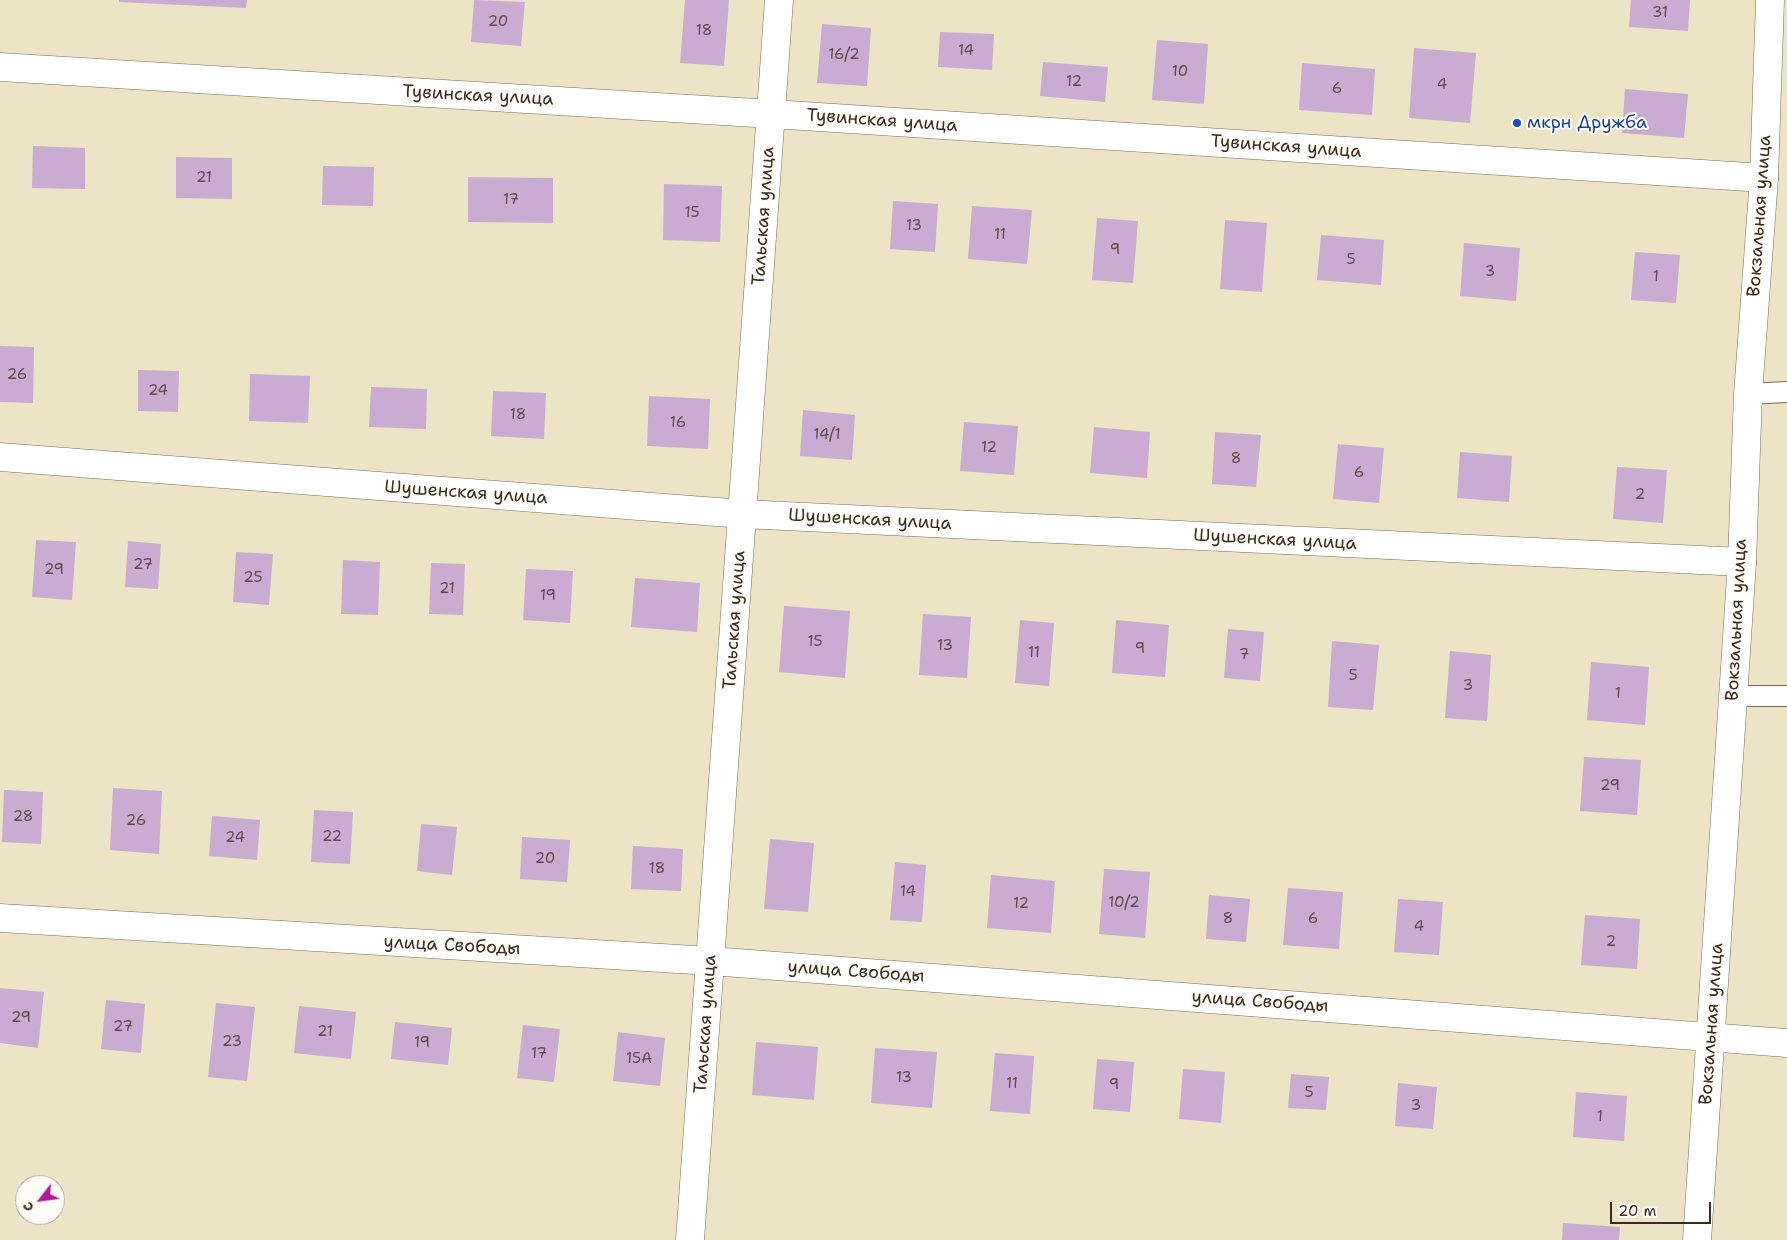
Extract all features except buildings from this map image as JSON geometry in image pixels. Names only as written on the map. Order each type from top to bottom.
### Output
[{"type":"street","name":"Тальская улица","points":[[690,1240],[780,0]]},
{"type":"street","name":"Вокзальная улица","points":[[1697,1240],[1742,562],[1748,394],[1764,178],[1770,0]]},
{"type":"street","name":"Тувинская улица","points":[[0,67],[772,114],[1764,178]]},
{"type":"street","name":"Шушенская улица","points":[[0,457],[743,514],[1742,562]]},
{"type":"street","name":"улица Свободы","points":[[0,918],[710,961],[1787,1043]]},
{"type":"lane","points":[[1748,394],[1787,392]]},
{"type":"lane","points":[[1733,696],[1787,696]]},
{"type":"place","name":"мкрн Дружба","points":[[1517,123]]}]
